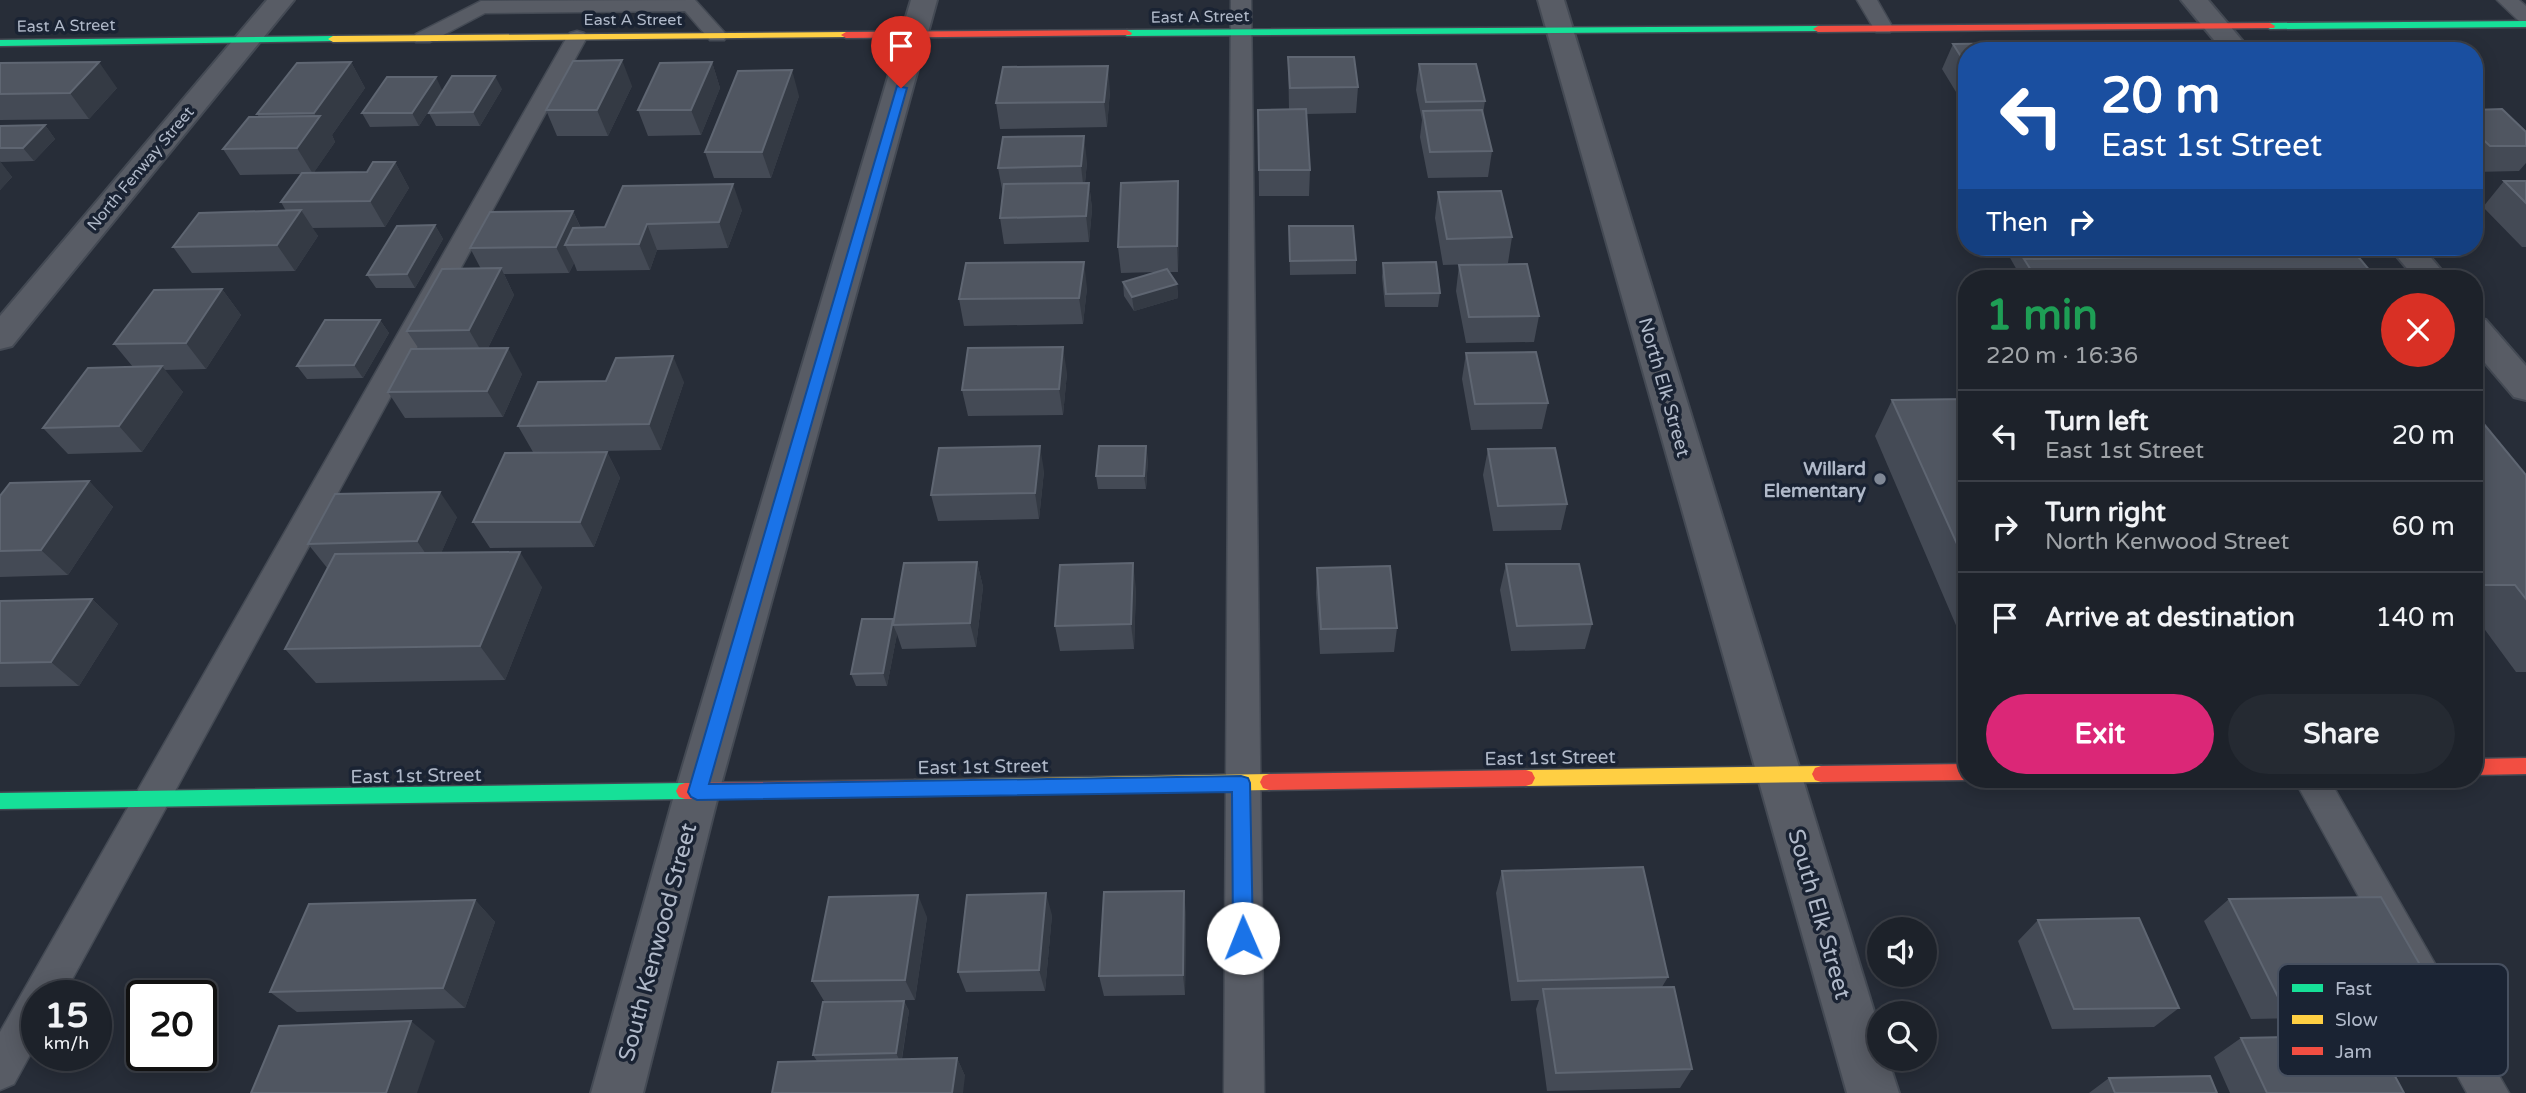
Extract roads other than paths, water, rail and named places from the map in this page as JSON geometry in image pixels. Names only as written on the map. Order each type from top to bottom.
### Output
[{"type":"street","name":"North Fenway Street","points":[[0,338],[281,0]]},
{"type":"street","name":"South Kenwood Street","points":[[617,1093],[697,792],[916,36],[924,0]]},
{"type":"street","points":[[2194,0],[2230,42]]},
{"type":"street","name":"East A Street","points":[[0,43],[423,37],[1242,33],[1555,15],[1883,28],[2526,24]]},
{"type":"street","name":"North Elk Street","points":[[1555,15],[1780,774]]},
{"type":"street","points":[[2413,256],[2425,270]]},
{"type":"street","points":[[2483,338],[2526,388]]},
{"type":"street","points":[[2483,767],[2526,766]]},
{"type":"street","name":"East 1st Street","points":[[0,801],[1958,772]]},
{"type":"street","name":"South Elk Street","points":[[1780,774],[1873,1093]]},
{"type":"lane","points":[[1241,0],[1241,783],[1244,1093]]},
{"type":"lane","points":[[1867,0],[1883,28]]},
{"type":"lane","points":[[2507,0],[2526,17]]},
{"type":"lane","points":[[423,37],[481,7],[691,5],[717,36]]},
{"type":"lane","points":[[51,980],[577,37]]},
{"type":"lane","points":[[2316,788],[2416,964]]},
{"type":"lane","points":[[0,1070],[21,1033]]},
{"type":"lane","points":[[2479,1076],[2489,1093]]},
{"type":"place","name":"Willard Elementary","points":[[1880,479]]}]
